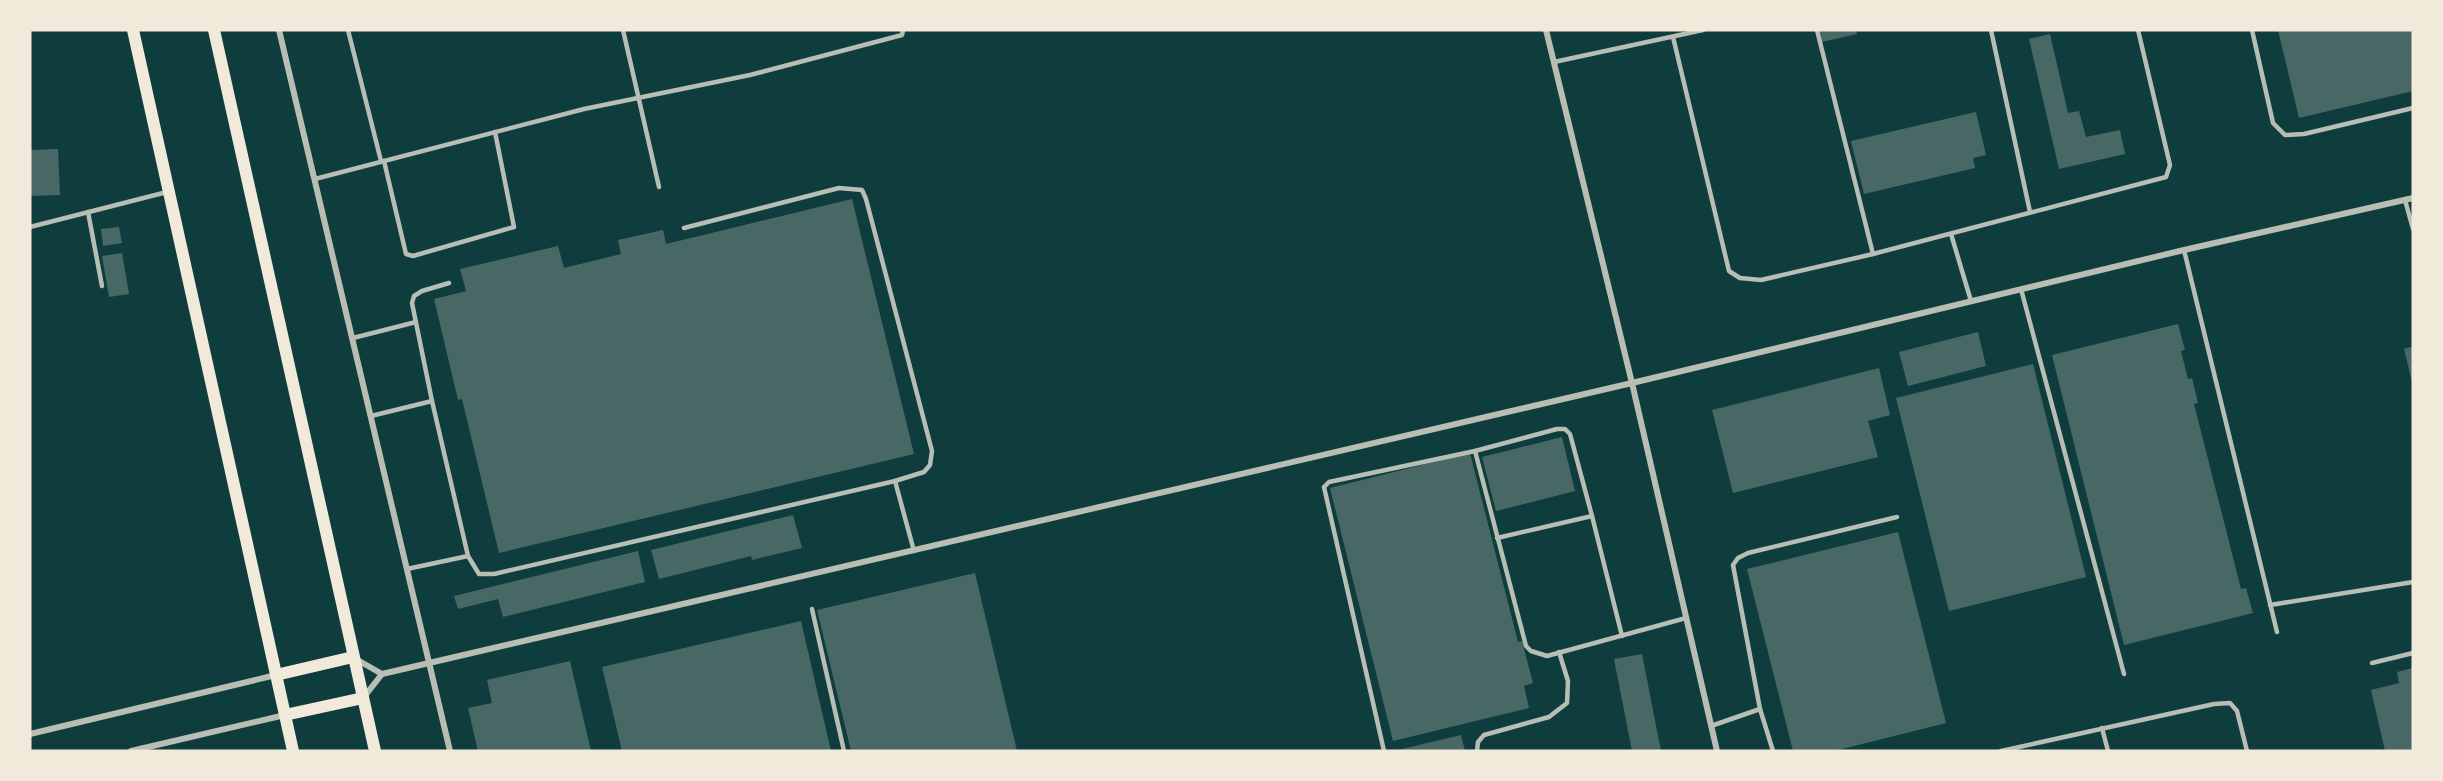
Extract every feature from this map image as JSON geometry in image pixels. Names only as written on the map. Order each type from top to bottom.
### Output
[{"type":"main road","points":[[133,30],[293,751]]},
{"type":"main road","points":[[214,30],[375,751]]},
{"type":"main road","points":[[276,675],[353,657]]},
{"type":"main road","points":[[285,716],[363,698]]},
{"type":"street","points":[[279,30],[450,751]]},
{"type":"street","points":[[1546,30],[1632,383],[1717,751]]},
{"type":"street","points":[[363,698],[382,674],[1632,383],[2184,250],[2413,198]]},
{"type":"street","points":[[353,657],[382,674]]},
{"type":"street","points":[[30,734],[276,675]]},
{"type":"street","points":[[131,751],[285,716]]},
{"type":"lane","points":[[348,30],[406,254],[413,256],[514,227],[495,132]]},
{"type":"lane","points":[[623,30],[658,187]]},
{"type":"lane","points":[[315,179],[639,97],[750,75],[902,35],[903,30]]},
{"type":"lane","points":[[1554,63],[1703,30]]},
{"type":"lane","points":[[1817,30],[1873,254]]},
{"type":"lane","points":[[1991,30],[2030,212]]},
{"type":"lane","points":[[1673,37],[1730,271],[1740,278],[1761,280],[1952,234],[2166,177],[2170,165],[2138,30]]},
{"type":"lane","points":[[2252,30],[2273,123],[2285,135],[2304,134],[2413,108]]},
{"type":"lane","points":[[449,284],[422,291],[414,296],[412,303],[468,555],[479,574],[494,574],[895,481],[924,472],[930,465],[932,451],[862,190],[839,188],[684,228]]},
{"type":"lane","points":[[30,227],[168,192]]},
{"type":"lane","points":[[2405,200],[2413,229]]},
{"type":"lane","points":[[88,212],[102,286]]},
{"type":"lane","points":[[1952,234],[1971,301]]},
{"type":"lane","points":[[2184,250],[2277,632]]},
{"type":"lane","points":[[2021,289],[2124,674]]},
{"type":"lane","points":[[353,338],[416,322]]},
{"type":"lane","points":[[371,416],[432,401]]},
{"type":"lane","points":[[1384,751],[1324,487],[1329,482],[1565,429],[1570,434],[1622,636]]},
{"type":"lane","points":[[1475,451],[1526,646],[1531,651],[1547,656],[1686,618]]},
{"type":"lane","points":[[895,481],[914,551]]},
{"type":"lane","points":[[1497,538],[1592,516]]},
{"type":"lane","points":[[1773,751],[1760,709],[1733,566],[1738,558],[1748,554],[1897,517]]},
{"type":"lane","points":[[407,569],[468,555]]},
{"type":"lane","points":[[2270,605],[2413,582]]},
{"type":"lane","points":[[812,609],[844,751]]},
{"type":"lane","points":[[1477,751],[1478,742],[1484,735],[1549,717],[1567,703],[1568,681],[1559,652]]},
{"type":"lane","points":[[2372,663],[2413,653]]},
{"type":"lane","points":[[2001,751],[2214,704],[2230,703],[2237,711],[2247,751]]},
{"type":"lane","points":[[1711,726],[1760,709]]},
{"type":"lane","points":[[2102,728],[2108,751]]},
{"type":"building","points":[[1820,30],[1856,30],[1857,34],[1822,42]]},
{"type":"building","points":[[2278,30],[2413,30],[2413,91],[2299,118]]},
{"type":"building","points":[[2050,34],[2068,113],[2079,111],[2086,137],[2120,130],[2125,154],[2059,169],[2029,39]]},
{"type":"building","points":[[1976,112],[1986,155],[1973,158],[1975,168],[1864,194],[1851,141]]},
{"type":"building","points":[[58,149],[60,195],[30,196],[30,150]]},
{"type":"building","points":[[852,199],[914,454],[499,553],[462,399],[458,400],[434,299],[466,291],[460,269],[558,246],[564,268],[621,254],[618,240],[663,230],[666,244]]},
{"type":"building","points":[[119,227],[122,243],[103,246],[101,229]]},
{"type":"building","points":[[122,253],[129,294],[109,297],[102,256]]},
{"type":"building","points":[[2178,324],[2185,350],[2181,351],[2188,379],[2192,378],[2198,403],[2194,404],[2241,589],[2246,588],[2253,613],[2124,645],[2052,355]]},
{"type":"building","points":[[1978,332],[1986,366],[1908,386],[1899,352]]},
{"type":"building","points":[[2413,346],[2413,381],[2412,382],[2404,349]]},
{"type":"building","points":[[2033,364],[2086,577],[1949,611],[1896,398]]},
{"type":"building","points":[[1879,368],[1890,415],[1868,421],[1878,457],[1733,493],[1712,410]]},
{"type":"building","points":[[1562,437],[1575,491],[1496,511],[1482,457]]},
{"type":"building","points":[[1470,453],[1518,642],[1522,641],[1533,683],[1524,686],[1529,708],[1393,741],[1330,488]]},
{"type":"building","points":[[793,515],[802,548],[752,560],[751,556],[659,579],[651,550]]},
{"type":"building","points":[[1898,532],[1946,723],[1834,751],[1793,751],[1747,569]]},
{"type":"building","points":[[638,551],[645,582],[503,617],[498,599],[458,609],[454,596]]},
{"type":"building","points":[[975,573],[1017,751],[851,751],[817,610]]},
{"type":"building","points":[[801,621],[831,751],[622,751],[602,667]]},
{"type":"building","points":[[1642,654],[1661,751],[1632,751],[1614,659]]},
{"type":"building","points":[[570,661],[591,751],[478,751],[468,708],[492,703],[487,680]]},
{"type":"building","points":[[2413,668],[2413,751],[2385,751],[2371,690],[2399,683],[2397,672]]},
{"type":"building","points":[[1461,735],[1465,751],[1398,751],[1398,750]]}]
